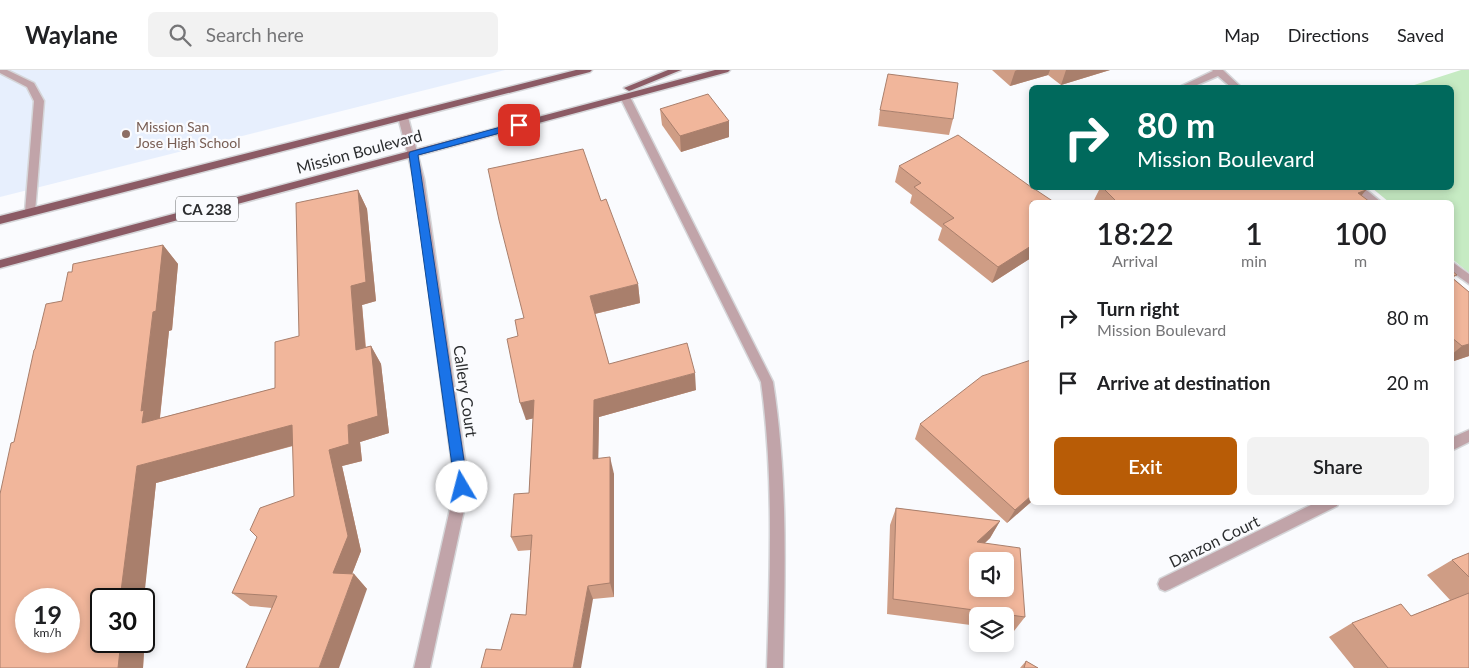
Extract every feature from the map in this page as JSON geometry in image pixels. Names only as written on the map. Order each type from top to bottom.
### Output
[{"type":"main road","name":"Mission Boulevard","points":[[0,220],[587,70]]},
{"type":"main road","points":[[571,111],[676,70]]},
{"type":"main road","name":"Mission Boulevard","points":[[0,264],[725,70]]},
{"type":"street","points":[[0,70],[31,85],[39,101],[30,212]]},
{"type":"street","points":[[1188,85],[1219,71],[1235,85]]},
{"type":"street","points":[[625,97],[767,382],[774,420],[778,480],[775,668]]},
{"type":"street","name":"Callery Court","points":[[403,117],[413,154],[462,487],[422,668]]},
{"type":"street","points":[[1361,190],[1373,200]]},
{"type":"street","points":[[1454,268],[1469,280]]},
{"type":"street","points":[[1454,444],[1469,436]]},
{"type":"street","name":"Danzon Court","points":[[1165,584],[1326,505]]},
{"type":"shaded area","name":"Mission San Jose High School","points":[[0,70],[505,70],[0,197]]},
{"type":"green space","points":[[1461,70],[1469,70],[1469,273],[1454,260],[1454,200],[1387,200],[1374,190],[1454,190],[1454,85],[1414,85]]},
{"type":"building","points":[[888,74],[958,83],[953,119],[880,110]]},
{"type":"building","points":[[708,94],[729,121],[680,136],[660,109]]},
{"type":"building","points":[[958,135],[1029,186],[1029,190],[1036,190],[1051,200],[1029,200],[1029,247],[998,267],[943,224],[954,218],[914,187],[921,183],[899,166]]},
{"type":"building","points":[[583,149],[601,201],[606,199],[638,284],[590,296],[609,364],[687,343],[695,373],[594,400],[593,459],[610,457],[610,583],[588,586],[573,668],[481,668],[486,649],[501,650],[511,614],[526,615],[532,535],[511,537],[514,494],[529,493],[534,400],[520,403],[507,339],[518,336],[515,320],[524,318],[488,169]]},
{"type":"building","points":[[358,190],[366,282],[351,286],[356,350],[371,346],[378,416],[348,425],[349,444],[329,450],[348,536],[333,573],[354,574],[319,668],[246,668],[277,596],[232,593],[257,537],[250,530],[260,508],[294,496],[292,425],[137,466],[121,588],[90,588],[90,653],[120,653],[118,668],[0,668],[0,494],[46,304],[62,301],[68,272],[72,272],[73,264],[163,245],[156,311],[153,312],[141,411],[144,410],[142,423],[275,388],[275,342],[299,336],[296,203]]},
{"type":"building","points":[[1105,190],[1366,190],[1358,193],[1367,200],[1115,200]]},
{"type":"building","points":[[1454,280],[1469,292],[1469,344],[1462,346],[1454,339]]},
{"type":"building","points":[[1029,361],[1029,498],[1015,510],[920,424],[982,376]]},
{"type":"building","points":[[896,508],[1000,521],[977,542],[1020,548],[1025,617],[1014,616],[1014,607],[969,607],[969,609],[893,599]]},
{"type":"building","points":[[1469,553],[1469,577],[1452,560]]},
{"type":"building","points":[[1469,593],[1469,668],[1388,668],[1352,623],[1401,604],[1411,616]]},
{"type":"building","points":[[1026,661],[1038,668],[1024,668]]},
{"type":"place","name":"Mission San Jose High School","points":[[126,134]]},
{"type":"route","points":[[462,487],[413,154],[519,125]]}]
